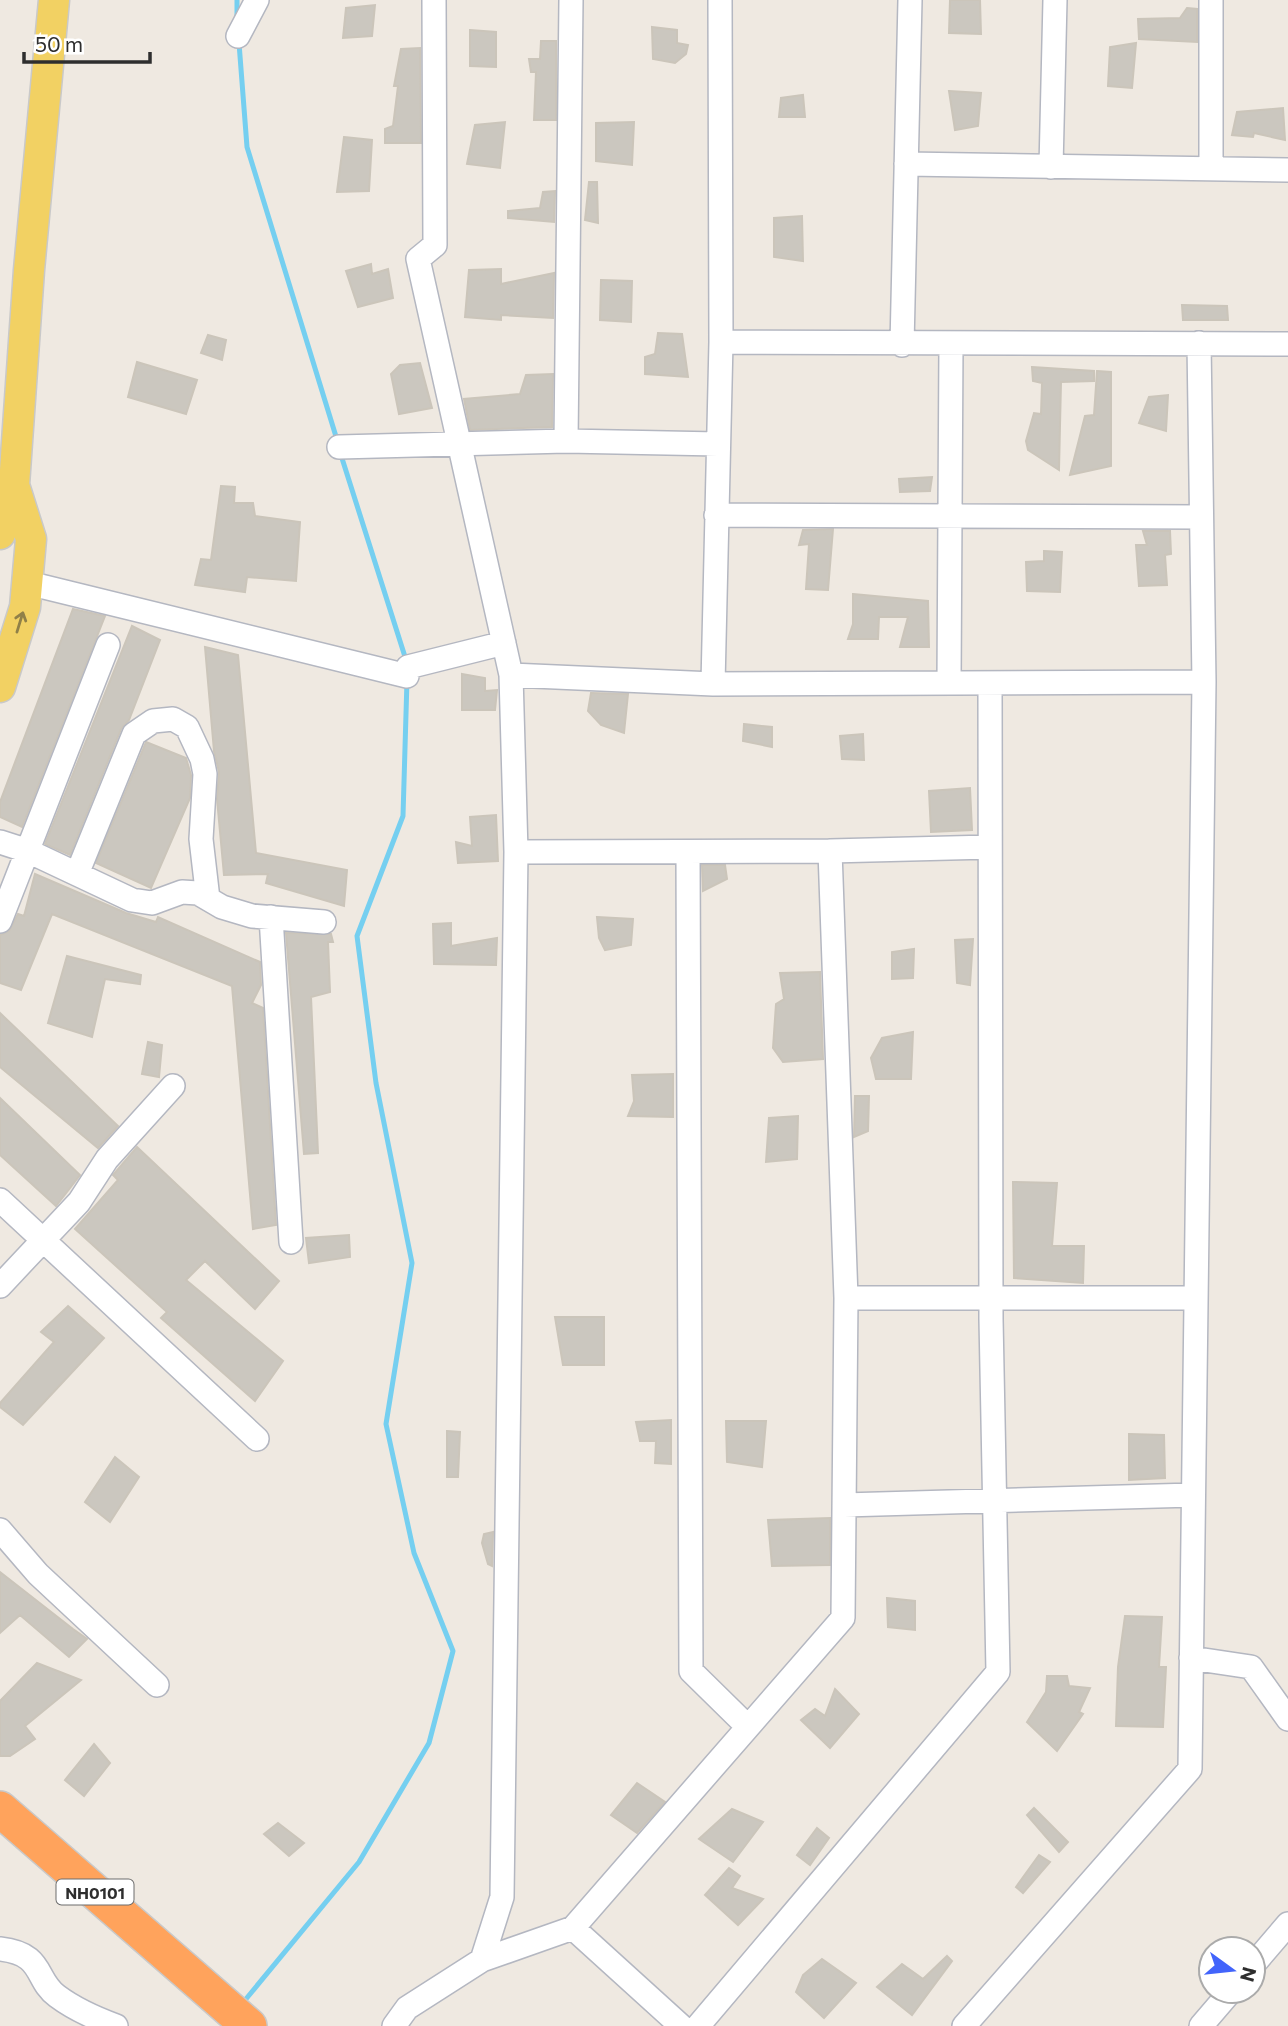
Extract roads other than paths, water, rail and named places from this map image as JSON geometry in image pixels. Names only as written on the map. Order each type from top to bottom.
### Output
[{"type":"highway","name":"NH0101","points":[[0,1809],[249,2026]]},
{"type":"main road","points":[[0,534],[14,485],[29,270],[54,0]]},
{"type":"main road","points":[[0,687],[25,607],[32,539],[14,485]]},
{"type":"street","points":[[238,36],[257,0]]},
{"type":"street","points":[[435,0],[435,245],[418,259],[511,676],[516,852],[502,1897],[482,1960]]},
{"type":"street","points":[[566,441],[571,0]]},
{"type":"street","points":[[713,684],[721,342],[720,0]]},
{"type":"street","points":[[902,345],[910,0]]},
{"type":"street","points":[[1051,167],[1055,0]]},
{"type":"street","points":[[1211,0],[1211,169]]},
{"type":"street","points":[[906,164],[1288,170]]},
{"type":"street","points":[[721,342],[902,345],[1288,344]]},
{"type":"street","points":[[964,2026],[1190,1769],[1204,682],[1199,343]]},
{"type":"street","points":[[949,683],[951,344]]},
{"type":"street","points":[[339,447],[459,446],[566,441],[718,444]]},
{"type":"street","points":[[716,516],[1201,517]]},
{"type":"street","points":[[28,583],[407,671],[504,643]]},
{"type":"street","points":[[0,921],[108,645]]},
{"type":"street","points":[[511,676],[713,684],[1204,682]]},
{"type":"street","points":[[698,2026],[998,1672],[991,1300],[990,682]]},
{"type":"street","points":[[77,874],[134,734],[153,721],[173,719],[187,727],[204,765],[201,839],[208,899]]},
{"type":"street","points":[[0,842],[28,851],[132,900],[152,903],[182,892],[198,893],[252,916],[324,922]]},
{"type":"street","points":[[516,852],[830,852],[990,847]]},
{"type":"street","points":[[688,852],[691,1671],[748,1727]]},
{"type":"street","points":[[394,2026],[407,2008],[482,1960],[573,1928],[843,1618],[846,1298],[830,852]]},
{"type":"street","points":[[271,917],[291,1242]]},
{"type":"street","points":[[0,1286],[79,1202],[107,1159],[173,1086]]},
{"type":"street","points":[[0,1200],[257,1439]]},
{"type":"street","points":[[846,1298],[1196,1298]]},
{"type":"street","points":[[844,1505],[1193,1495]]},
{"type":"street","points":[[0,1530],[38,1573],[157,1685]]},
{"type":"street","points":[[1191,1658],[1251,1667],[1288,1719]]},
{"type":"street","points":[[1267,1949],[1288,1924]]},
{"type":"street","points":[[573,1928],[681,2026]]},
{"type":"street","points":[[0,1950],[12,1951],[37,1965],[54,1994],[116,2026]]},
{"type":"street","points":[[1202,2026],[1219,2005]]},
{"type":"waterway","points":[[237,0],[237,19]]},
{"type":"waterway","points":[[239,43],[247,147],[338,443]]},
{"type":"waterway","points":[[340,452],[407,663]]},
{"type":"waterway","points":[[241,2005],[359,1862],[429,1743],[453,1651],[414,1553],[386,1424],[412,1263],[376,1083],[357,936],[403,816],[407,680]]}]
